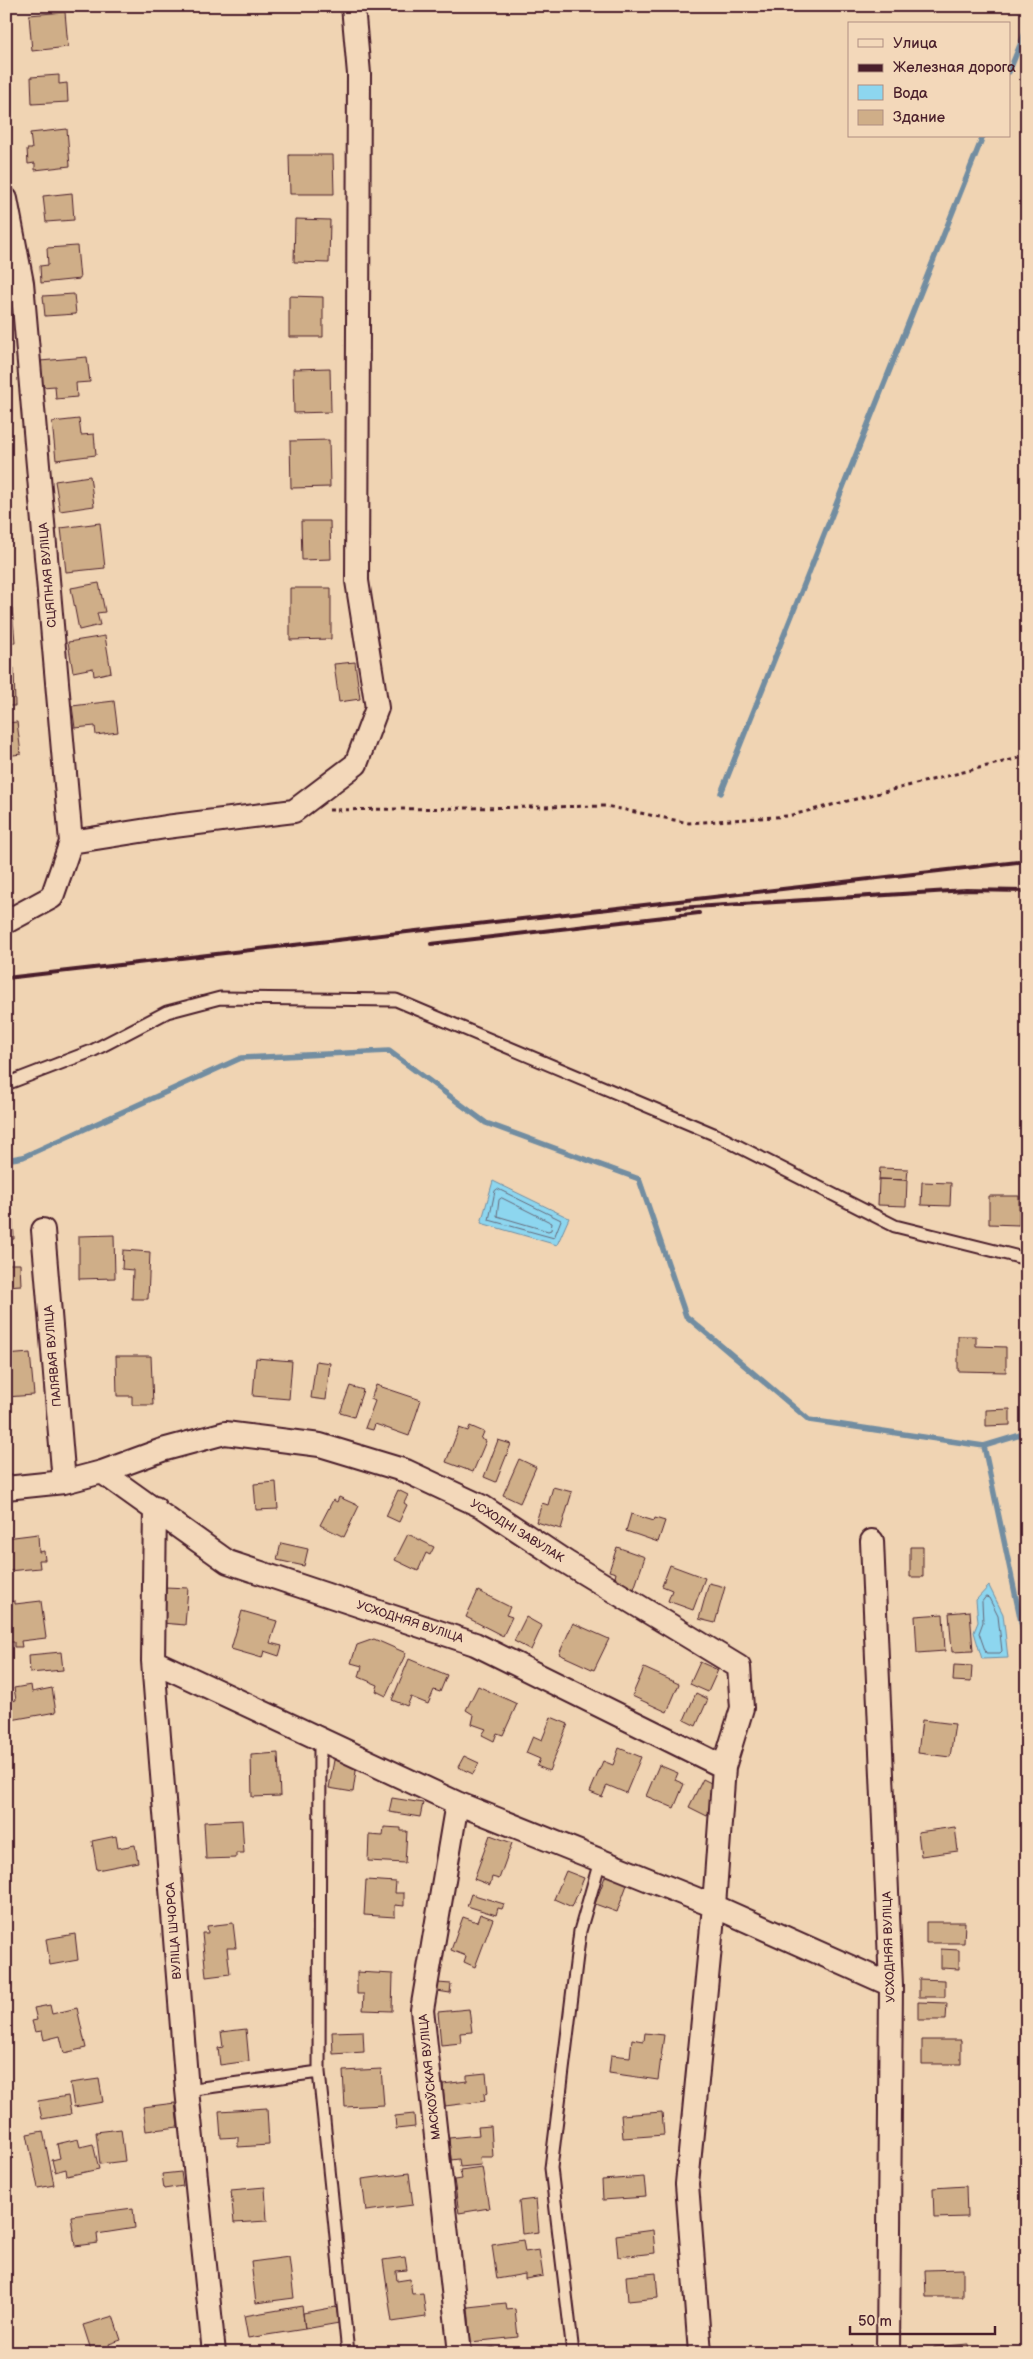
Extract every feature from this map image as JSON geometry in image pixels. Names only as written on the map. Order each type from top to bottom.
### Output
[{"type":"street","points":[[71,842],[166,827],[294,811],[356,764],[377,708],[357,581],[358,74],[353,6]]},
{"type":"street","name":"СЦЯПНАЯ ВУЛІЦА","points":[[6,199],[22,283],[71,842],[52,897],[6,922]]},
{"type":"street","name":"ПАЛЯВАЯ ВУЛІЦА","points":[[43,1230],[64,1482]]},
{"type":"street","name":"УСХОДНІ ЗАВУЛАК","points":[[6,1488],[64,1482],[102,1472],[162,1450],[225,1433],[320,1445],[406,1471],[483,1507],[566,1562],[739,1667],[742,1708],[724,1768]]},
{"type":"street","name":"УСХОДНЯЯ ВУЛІЦА","points":[[102,1472],[155,1508],[228,1562],[475,1644],[724,1768]]},
{"type":"street","name":"ВУЛІЦА ШЧОРСА","points":[[155,1508],[153,1661],[187,2090],[214,2353]]},
{"type":"street","name":"УСХОДНЯЯ ВУЛІЦА","points":[[872,1541],[891,1985],[888,2353]]},
{"type":"street","points":[[153,1661],[457,1803],[714,1906],[891,1985]]},
{"type":"street","points":[[700,2353],[687,2184],[714,1906],[724,1768]]},
{"type":"street","name":"МАСКОЎСКАЯ ВУЛІЦА","points":[[457,1803],[422,2010],[460,2353]]},
{"type":"lane","points":[[6,1084],[92,1051],[167,1012],[220,998],[396,1000],[716,1135],[896,1226],[1027,1259]]},
{"type":"lane","points":[[320,1739],[318,2072],[348,2353]]},
{"type":"lane","points":[[573,2353],[551,2168],[580,1931],[600,1860]]},
{"type":"lane","points":[[187,2090],[318,2072]]},
{"type":"path","points":[[294,811],[606,806],[689,823],[788,816],[1027,756]]},
{"type":"water","points":[[493,1181],[569,1218],[557,1245],[481,1223]]},
{"type":"water","points":[[989,1586],[1003,1614],[1008,1658],[982,1659],[974,1632],[978,1622],[976,1600]]},
{"type":"building","points":[[65,12],[68,47],[32,51],[29,15]]},
{"type":"building","points":[[59,75],[59,84],[67,83],[68,102],[32,104],[31,77]]},
{"type":"building","points":[[67,129],[70,166],[35,170],[35,163],[28,164],[27,149],[32,149],[30,133]]},
{"type":"building","points":[[289,155],[333,155],[334,194],[290,194]]},
{"type":"building","points":[[72,193],[74,220],[46,222],[43,196]]},
{"type":"building","points":[[295,219],[330,220],[329,263],[294,262]]},
{"type":"building","points":[[77,246],[80,279],[41,283],[40,266],[48,265],[47,248]]},
{"type":"building","points":[[74,294],[76,314],[45,316],[43,296]]},
{"type":"building","points":[[289,296],[323,297],[323,337],[289,337]]},
{"type":"building","points":[[87,357],[90,382],[76,383],[77,397],[56,399],[55,386],[42,387],[40,361]]},
{"type":"building","points":[[330,368],[331,412],[294,413],[293,369]]},
{"type":"building","points":[[79,419],[81,435],[94,434],[96,455],[56,460],[52,422]]},
{"type":"building","points":[[329,440],[330,487],[291,488],[290,441]]},
{"type":"building","points":[[90,476],[94,506],[60,511],[55,481]]},
{"type":"building","points":[[301,521],[330,521],[331,559],[302,560]]},
{"type":"building","points":[[100,523],[105,568],[66,572],[61,528]]},
{"type":"building","points":[[99,583],[105,612],[97,613],[100,625],[79,630],[71,588]]},
{"type":"building","points":[[290,588],[331,588],[331,639],[290,640]]},
{"type":"building","points":[[12,608],[15,642],[6,643],[6,609]]},
{"type":"building","points":[[105,636],[111,672],[94,676],[93,668],[73,672],[68,642]]},
{"type":"building","points":[[355,662],[360,699],[339,702],[334,664]]},
{"type":"building","points":[[6,668],[14,668],[15,706],[6,706]]},
{"type":"building","points":[[114,701],[118,732],[96,735],[95,726],[75,728],[72,706]]},
{"type":"building","points":[[17,722],[21,754],[6,756],[6,723]]},
{"type":"building","points":[[880,1168],[908,1169],[907,1180],[879,1179]]},
{"type":"building","points":[[879,1179],[907,1180],[906,1206],[878,1205]]},
{"type":"building","points":[[922,1182],[951,1183],[950,1206],[921,1205]]},
{"type":"building","points":[[989,1196],[1019,1196],[1019,1225],[989,1224]]},
{"type":"building","points":[[6,1220],[13,1220],[14,1239],[6,1240]]},
{"type":"building","points":[[114,1235],[115,1278],[79,1279],[79,1236]]},
{"type":"building","points":[[123,1250],[150,1252],[148,1299],[132,1299],[133,1270],[122,1269]]},
{"type":"building","points":[[6,1264],[20,1264],[21,1285],[6,1286]]},
{"type":"building","points":[[958,1336],[976,1336],[976,1346],[1006,1347],[1006,1372],[958,1371]]},
{"type":"building","points":[[30,1353],[34,1395],[6,1397],[6,1355]]},
{"type":"building","points":[[116,1356],[151,1356],[153,1405],[132,1405],[132,1396],[117,1396]]},
{"type":"building","points":[[256,1358],[292,1361],[289,1399],[253,1396]]},
{"type":"building","points":[[316,1361],[330,1363],[326,1400],[311,1398]]},
{"type":"building","points":[[376,1385],[421,1400],[409,1436],[375,1424],[373,1430],[365,1428],[375,1401],[371,1399]]},
{"type":"building","points":[[350,1386],[363,1390],[354,1417],[340,1413]]},
{"type":"building","points":[[1010,1409],[1010,1425],[986,1426],[986,1410]]},
{"type":"building","points":[[470,1426],[484,1432],[481,1439],[486,1441],[473,1472],[446,1462],[459,1428],[468,1431]]},
{"type":"building","points":[[498,1440],[511,1444],[496,1482],[484,1477]]},
{"type":"building","points":[[519,1459],[536,1467],[520,1503],[503,1495]]},
{"type":"building","points":[[276,1482],[278,1509],[256,1510],[254,1484]]},
{"type":"building","points":[[553,1487],[572,1492],[561,1529],[536,1522],[542,1503],[548,1505]]},
{"type":"building","points":[[398,1490],[408,1495],[404,1503],[407,1505],[399,1522],[386,1516]]},
{"type":"building","points":[[339,1497],[359,1506],[344,1537],[320,1525],[333,1500],[337,1502]]},
{"type":"building","points":[[631,1514],[654,1521],[655,1518],[665,1521],[658,1542],[626,1531]]},
{"type":"building","points":[[38,1534],[39,1552],[44,1551],[45,1560],[39,1560],[40,1568],[8,1571],[6,1538]]},
{"type":"building","points":[[408,1534],[434,1547],[430,1555],[426,1553],[418,1571],[395,1560]]},
{"type":"building","points":[[281,1543],[308,1549],[304,1566],[277,1560]]},
{"type":"building","points":[[617,1547],[645,1557],[634,1589],[614,1582],[616,1573],[609,1571]]},
{"type":"building","points":[[910,1547],[923,1547],[923,1577],[910,1577]]},
{"type":"building","points":[[670,1565],[705,1578],[693,1610],[668,1601],[672,1590],[662,1586]]},
{"type":"building","points":[[709,1583],[725,1587],[715,1623],[699,1619]]},
{"type":"building","points":[[165,1587],[188,1588],[185,1625],[162,1623]]},
{"type":"building","points":[[478,1591],[510,1607],[506,1615],[512,1617],[503,1636],[466,1617]]},
{"type":"building","points":[[15,1601],[15,1604],[41,1601],[46,1638],[21,1641],[22,1647],[14,1647],[14,1642],[7,1642],[6,1626],[11,1626],[8,1602]]},
{"type":"building","points":[[242,1611],[277,1621],[270,1643],[282,1646],[279,1656],[264,1651],[262,1658],[231,1649]]},
{"type":"building","points":[[970,1611],[973,1651],[952,1652],[949,1613]]},
{"type":"building","points":[[943,1614],[945,1651],[917,1653],[915,1616]]},
{"type":"building","points":[[526,1617],[542,1626],[531,1650],[514,1641]]},
{"type":"building","points":[[573,1623],[609,1639],[594,1670],[559,1654]]},
{"type":"building","points":[[374,1639],[406,1653],[386,1696],[376,1691],[378,1685],[359,1677],[362,1666],[351,1663],[357,1645]]},
{"type":"building","points":[[61,1652],[63,1670],[30,1673],[29,1655]]},
{"type":"building","points":[[409,1659],[447,1675],[440,1692],[434,1690],[428,1704],[411,1697],[407,1706],[392,1700]]},
{"type":"building","points":[[700,1662],[718,1670],[708,1692],[690,1684]]},
{"type":"building","points":[[954,1665],[972,1666],[971,1682],[953,1681]]},
{"type":"building","points":[[644,1668],[679,1684],[667,1712],[632,1696]]},
{"type":"building","points":[[31,1685],[32,1692],[52,1688],[56,1712],[11,1720],[7,1702],[16,1700],[14,1688]]},
{"type":"building","points":[[478,1686],[517,1704],[503,1735],[497,1733],[494,1741],[482,1735],[486,1729],[472,1724],[474,1715],[466,1710]]},
{"type":"building","points":[[696,1693],[708,1699],[696,1726],[684,1720]]},
{"type":"building","points":[[551,1717],[568,1724],[549,1771],[537,1766],[540,1759],[526,1753],[533,1736],[542,1740]]},
{"type":"building","points":[[922,1720],[955,1724],[950,1757],[918,1753]]},
{"type":"building","points":[[619,1748],[641,1757],[626,1793],[607,1785],[602,1797],[590,1792],[603,1761],[613,1765]]},
{"type":"building","points":[[278,1753],[280,1796],[252,1797],[251,1755]]},
{"type":"building","points":[[464,1756],[479,1763],[473,1774],[458,1767]]},
{"type":"building","points":[[334,1760],[357,1764],[353,1792],[329,1788]]},
{"type":"building","points":[[659,1765],[678,1773],[675,1780],[684,1784],[674,1808],[646,1796]]},
{"type":"building","points":[[703,1779],[721,1788],[707,1816],[689,1807]]},
{"type":"building","points":[[392,1798],[423,1803],[420,1817],[389,1812]]},
{"type":"building","points":[[242,1820],[244,1853],[236,1853],[236,1858],[206,1859],[204,1822]]},
{"type":"building","points":[[384,1827],[401,1828],[401,1831],[407,1831],[405,1863],[368,1861],[369,1835],[383,1836]]},
{"type":"building","points":[[955,1827],[958,1851],[921,1856],[918,1832]]},
{"type":"building","points":[[490,1835],[512,1843],[499,1879],[492,1877],[490,1885],[474,1879]]},
{"type":"building","points":[[116,1836],[118,1848],[135,1845],[138,1862],[97,1870],[92,1841]]},
{"type":"building","points":[[566,1871],[584,1878],[572,1907],[554,1899]]},
{"type":"building","points":[[606,1874],[628,1882],[617,1912],[595,1904]]},
{"type":"building","points":[[366,1880],[396,1882],[395,1893],[404,1893],[404,1906],[395,1905],[395,1917],[364,1915]]},
{"type":"building","points":[[471,1894],[504,1904],[502,1909],[498,1908],[496,1915],[467,1906]]},
{"type":"building","points":[[480,1914],[493,1919],[475,1967],[464,1962],[466,1956],[451,1950],[463,1917],[477,1922]]},
{"type":"building","points":[[926,1922],[965,1922],[964,1943],[926,1943]]},
{"type":"building","points":[[233,1923],[236,1948],[227,1948],[230,1974],[206,1977],[202,1933],[208,1933],[207,1926]]},
{"type":"building","points":[[75,1934],[78,1960],[50,1965],[46,1939]]},
{"type":"building","points":[[941,1949],[959,1950],[959,1969],[941,1968]]},
{"type":"building","points":[[357,1972],[393,1974],[392,2011],[363,2010],[364,1994],[357,1994]]},
{"type":"building","points":[[919,1979],[945,1980],[945,1997],[919,1997]]},
{"type":"building","points":[[438,1983],[451,1984],[450,1993],[437,1991]]},
{"type":"building","points":[[918,2002],[947,2003],[946,2020],[918,2020]]},
{"type":"building","points":[[50,2005],[52,2014],[77,2008],[86,2048],[64,2053],[60,2036],[44,2040],[42,2031],[35,2032],[32,2021],[37,2020],[34,2008]]},
{"type":"building","points":[[469,2009],[472,2032],[460,2033],[461,2043],[441,2045],[438,2012]]},
{"type":"building","points":[[246,2029],[249,2061],[220,2065],[218,2048],[223,2047],[221,2032]]},
{"type":"building","points":[[363,2031],[364,2052],[333,2054],[332,2032]]},
{"type":"building","points":[[645,2033],[664,2035],[658,2080],[609,2073],[611,2055],[630,2057],[632,2039],[644,2041]]},
{"type":"building","points":[[922,2040],[961,2040],[961,2064],[922,2064]]},
{"type":"building","points":[[381,2069],[384,2105],[345,2107],[343,2071]]},
{"type":"building","points":[[486,2073],[488,2093],[484,2094],[485,2101],[445,2106],[443,2084],[467,2081],[467,2075]]},
{"type":"building","points":[[99,2079],[103,2102],[74,2107],[70,2083]]},
{"type":"building","points":[[68,2096],[71,2114],[42,2119],[38,2101]]},
{"type":"building","points":[[175,2103],[178,2127],[146,2131],[143,2107]]},
{"type":"building","points":[[267,2108],[269,2145],[238,2147],[238,2137],[221,2138],[219,2111]]},
{"type":"building","points":[[662,2112],[664,2135],[623,2138],[621,2115]]},
{"type":"building","points":[[414,2114],[415,2127],[396,2129],[395,2116]]},
{"type":"building","points":[[491,2126],[493,2157],[480,2157],[481,2165],[460,2167],[459,2159],[451,2160],[449,2138],[479,2135],[478,2127]]},
{"type":"building","points":[[121,2129],[125,2161],[100,2164],[96,2132]]},
{"type":"building","points":[[43,2131],[54,2185],[38,2188],[27,2134]]},
{"type":"building","points":[[78,2139],[80,2147],[93,2144],[99,2169],[67,2176],[66,2169],[55,2172],[52,2160],[60,2158],[57,2144]]},
{"type":"building","points":[[482,2167],[489,2208],[459,2213],[454,2180],[462,2179],[460,2170]]},
{"type":"building","points":[[181,2172],[183,2186],[164,2189],[162,2174]]},
{"type":"building","points":[[409,2173],[413,2205],[366,2211],[362,2179]]},
{"type":"building","points":[[644,2177],[646,2197],[603,2200],[602,2180]]},
{"type":"building","points":[[966,2186],[967,2217],[934,2218],[933,2188]]},
{"type":"building","points":[[265,2187],[267,2221],[234,2223],[231,2190]]},
{"type":"building","points":[[536,2199],[539,2232],[522,2234],[519,2201]]},
{"type":"building","points":[[133,2208],[135,2228],[97,2234],[98,2243],[75,2246],[71,2216]]},
{"type":"building","points":[[653,2230],[655,2253],[618,2257],[616,2235]]},
{"type":"building","points":[[523,2240],[525,2252],[539,2250],[543,2276],[525,2279],[525,2274],[497,2279],[492,2245]]},
{"type":"building","points":[[289,2257],[294,2298],[256,2303],[251,2262]]},
{"type":"building","points":[[405,2257],[407,2270],[396,2271],[397,2281],[410,2279],[412,2294],[423,2293],[426,2317],[392,2322],[383,2260]]},
{"type":"building","points":[[963,2269],[963,2297],[926,2297],[925,2270]]},
{"type":"building","points":[[656,2273],[658,2298],[628,2301],[626,2276]]},
{"type":"building","points":[[506,2303],[507,2310],[515,2309],[518,2337],[471,2342],[468,2307]]},
{"type":"building","points":[[302,2306],[305,2329],[248,2338],[244,2316]]},
{"type":"building","points":[[336,2307],[339,2323],[305,2329],[303,2313]]},
{"type":"building","points":[[113,2316],[121,2340],[109,2344],[111,2351],[92,2353],[83,2325]]},
{"type":"building","points":[[968,2344],[969,2353],[934,2353],[934,2347]]},
{"type":"building","points":[[494,2347],[495,2353],[473,2353],[473,2352]]},
{"type":"waterway","points":[[1010,70],[1027,28]]},
{"type":"waterway","points":[[721,793],[982,138]]},
{"type":"waterway","points":[[6,1160],[23,1157],[241,1058],[389,1051],[486,1123],[639,1179],[686,1316],[809,1420],[984,1446],[1027,1433]]},
{"type":"waterway","points":[[984,1446],[1027,1650]]},
{"type":"railway","points":[[6,978],[1027,861]]},
{"type":"railway","points":[[678,908],[966,890],[1027,891]]},
{"type":"railway","points":[[431,944],[699,913]]}]
